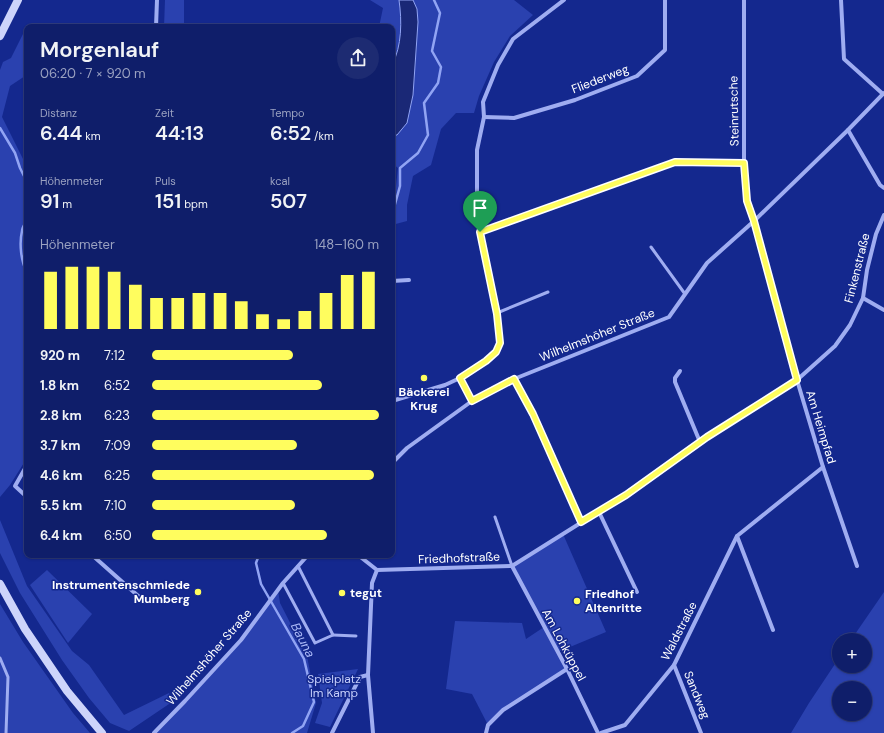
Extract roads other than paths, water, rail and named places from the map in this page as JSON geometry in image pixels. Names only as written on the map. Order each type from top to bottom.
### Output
[{"type":"main road","points":[[0,36],[18,0]]},
{"type":"main road","points":[[0,584],[25,629],[66,691],[102,733]]},
{"type":"street","points":[[156,24],[157,0]]},
{"type":"street","points":[[395,400],[445,385],[460,378],[486,361],[496,352],[500,343],[497,314],[480,232],[477,204],[477,150],[484,117],[483,102],[498,65],[513,39],[564,0]]},
{"type":"street","name":"Fliederweg","points":[[484,117],[514,118],[575,100],[637,76],[665,50],[666,0]]},
{"type":"street","name":"Steinrutsche","points":[[744,0],[744,163],[747,201],[754,221]]},
{"type":"street","points":[[841,0],[844,59],[883,94]]},
{"type":"street","name":"Wilhelmshöher Straße","points":[[395,460],[407,448],[472,401],[514,379],[669,317],[707,263],[754,221],[883,94]]},
{"type":"street","points":[[848,130],[880,186],[884,188]]},
{"type":"street","points":[[480,232],[675,162],[744,163]]},
{"type":"street","name":"Finkenstraße","points":[[835,346],[850,325],[863,298],[867,270],[876,234],[884,215]]},
{"type":"street","name":"Am Heimpfad","points":[[754,221],[797,380],[823,467],[857,566]]},
{"type":"street","points":[[395,281],[409,280]]},
{"type":"street","points":[[863,298],[884,310]]},
{"type":"street","name":"Friedhofstraße","points":[[377,570],[512,566],[626,495],[700,442],[797,380],[835,346]]},
{"type":"street","points":[[680,371],[675,378],[675,382],[700,442]]},
{"type":"street","points":[[460,378],[472,401]]},
{"type":"street","points":[[514,379],[533,414],[581,522]]},
{"type":"street","name":"Waldstraße","points":[[599,733],[625,725],[674,665],[738,536],[823,467]]},
{"type":"street","points":[[24,470],[15,486],[24,494]]},
{"type":"street","points":[[599,512],[637,592]]},
{"type":"street","points":[[738,536],[773,630]]},
{"type":"street","points":[[95,558],[145,602]]},
{"type":"street","name":"Wilhelmshöher Straße","points":[[154,733],[185,702],[241,640],[283,583],[305,558]]},
{"type":"street","points":[[362,558],[377,570],[372,583],[368,676],[373,733]]},
{"type":"street","name":"Am Lohküppel","points":[[512,566],[599,733]]},
{"type":"street","name":"Sandweg","points":[[674,665],[701,733]]},
{"type":"street","points":[[486,733],[488,726],[503,710],[567,669]]},
{"type":"street","points":[[332,733],[360,677],[368,676]]},
{"type":"lane","points":[[651,246],[685,294]]},
{"type":"lane","points":[[497,314],[548,292]]},
{"type":"lane","points":[[495,517],[512,566]]},
{"type":"lane","points":[[298,566],[333,635]]},
{"type":"lane","points":[[283,583],[315,643],[333,635],[356,636]]},
{"type":"lane","points":[[0,658],[8,676],[6,733]]},
{"type":"waterway","name":"Bauna","points":[[395,204],[400,186],[400,168],[418,153],[428,135],[424,103],[438,83],[441,67],[432,51],[440,13],[434,0]]},
{"type":"waterway","points":[[0,128],[15,153],[24,176]]},
{"type":"waterway","points":[[24,226],[21,241],[24,265]]},
{"type":"waterway","name":"Bauna","points":[[258,558],[256,563],[261,584],[304,659],[314,702],[303,726],[292,733]]},
{"type":"place","name":"Bäckerei Krug","points":[[424,378]]},
{"type":"place","name":"Instrumentenschmiede Mumberg","points":[[198,592]]},
{"type":"place","name":"tegut","points":[[342,593]]},
{"type":"place","name":"Friedhof Altenritte","points":[[577,601]]},
{"type":"park label","name":"Spielplatz Im Kamp","points":[[334,686]]}]
